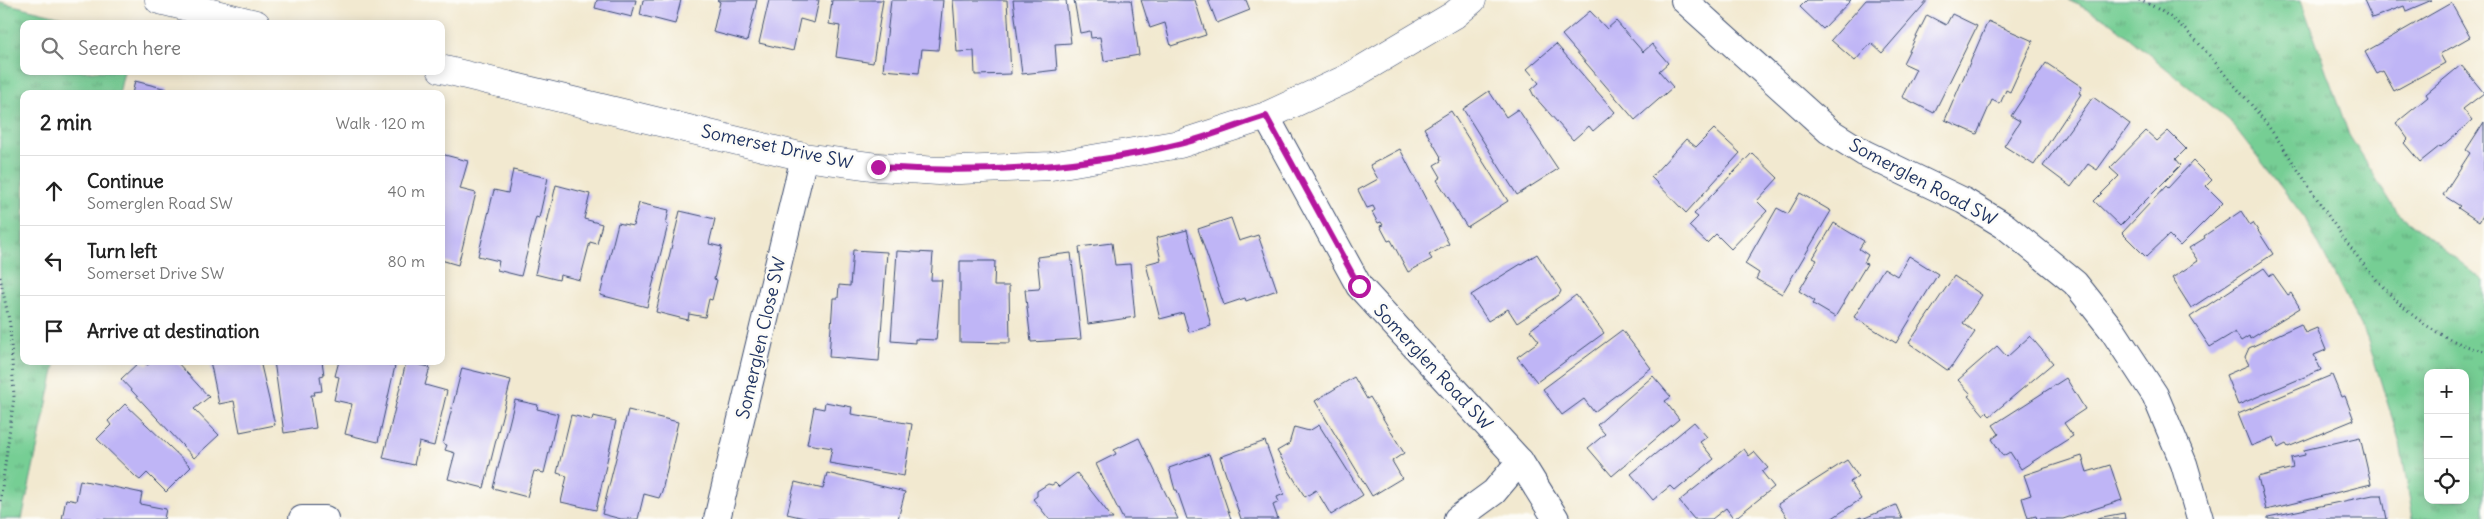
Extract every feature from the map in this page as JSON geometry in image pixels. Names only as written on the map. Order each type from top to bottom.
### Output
[{"type":"street","points":[[159,0],[240,20]]},
{"type":"street","name":"Somerset Drive SW","points":[[445,70],[804,157],[878,167],[938,171],[1051,166],[1180,144],[1266,116],[1346,79],[1454,15],[1472,0]]},
{"type":"street","name":"Somerglen Road SW","points":[[1684,0],[1830,131],[1864,153],[1964,201],[2006,226],[2075,283],[2113,331],[2154,394],[2184,464],[2200,519]]},
{"type":"street","name":"Somerglen Road SW","points":[[1266,116],[1359,286],[1520,461],[1556,519]]},
{"type":"street","name":"Somerglen Close SW","points":[[717,519],[804,157]]},
{"type":"street","points":[[1457,519],[1494,492],[1520,461]]},
{"type":"street","points":[[302,519],[325,519]]},
{"type":"path","points":[[2140,0],[2154,6],[2179,22],[2203,47],[2268,126],[2313,193],[2395,300],[2430,327],[2464,347],[2484,351]]},
{"type":"path","points":[[0,277],[10,325],[14,397],[0,503]]},
{"type":"green space","points":[[2068,0],[2301,0],[2349,135],[2397,212],[2484,281],[2484,519],[2413,519],[2400,443],[2367,338],[2305,218],[2230,121],[2106,19]]},
{"type":"green space","points":[[0,2],[74,20],[20,20],[20,75],[123,75],[120,90],[20,90],[20,365],[55,365],[22,519],[0,519]]},
{"type":"building","points":[[597,0],[636,0],[632,17],[595,8]]},
{"type":"building","points":[[643,0],[681,0],[675,24],[640,15]]},
{"type":"building","points":[[717,0],[757,0],[747,41],[713,32],[720,2]]},
{"type":"building","points":[[769,0],[819,0],[814,23],[800,19],[793,51],[759,43]]},
{"type":"building","points":[[832,0],[883,0],[873,63],[836,57],[840,26],[829,24]]},
{"type":"building","points":[[891,0],[943,0],[938,50],[922,49],[919,73],[883,70]]},
{"type":"building","points":[[953,0],[1007,0],[1011,74],[975,75],[974,51],[957,52]]},
{"type":"building","points":[[1013,0],[1066,0],[1071,43],[1055,44],[1057,70],[1022,74]]},
{"type":"building","points":[[1074,0],[1131,0],[1139,55],[1104,61],[1100,37],[1091,38],[1090,31],[1080,33]]},
{"type":"building","points":[[1141,0],[1195,0],[1206,35],[1171,46],[1165,23],[1150,28]]},
{"type":"building","points":[[1208,0],[1246,0],[1250,10],[1217,23]]},
{"type":"building","points":[[1807,0],[1851,0],[1823,29],[1800,7]]},
{"type":"building","points":[[1866,0],[1928,0],[1882,53],[1871,43],[1855,61],[1831,40]]},
{"type":"building","points":[[2364,0],[2432,0],[2406,11],[2404,6],[2372,18]]},
{"type":"building","points":[[2451,3],[2470,37],[2440,54],[2445,63],[2394,91],[2383,71],[2377,74],[2365,52]]},
{"type":"building","points":[[1590,11],[1607,29],[1616,21],[1643,52],[1652,44],[1668,63],[1659,71],[1673,87],[1635,120],[1562,35]]},
{"type":"building","points":[[1952,14],[1977,26],[1934,113],[1902,97],[1916,69],[1903,63],[1927,15],[1946,25]]},
{"type":"building","points":[[1988,21],[2033,41],[2010,92],[2006,90],[2000,104],[1992,100],[1977,134],[1945,120]]},
{"type":"building","points":[[1556,44],[1615,112],[1593,131],[1589,126],[1573,140],[1534,96],[1531,90],[1539,83],[1527,69]]},
{"type":"building","points":[[2046,63],[2082,87],[2079,93],[2081,94],[2034,165],[2004,146],[2020,121],[2011,116]]},
{"type":"building","points":[[2461,65],[2484,93],[2463,109],[2472,120],[2441,147],[2420,162],[2404,143],[2408,139],[2396,123],[2428,97],[2426,94]]},
{"type":"building","points":[[135,81],[167,89],[167,90],[133,90]]},
{"type":"building","points":[[1489,91],[1506,117],[1518,109],[1558,169],[1517,195],[1463,109]]},
{"type":"building","points":[[2093,97],[2130,124],[2097,170],[2088,164],[2071,187],[2043,166]]},
{"type":"building","points":[[1451,111],[1508,201],[1467,227],[1437,180],[1441,177],[1434,165],[1441,161],[1441,157],[1424,128]]},
{"type":"building","points":[[2484,122],[2484,214],[2479,222],[2443,195],[2470,153],[2466,150]]},
{"type":"building","points":[[1714,129],[1740,153],[1686,213],[1651,177],[1686,139],[1696,147]]},
{"type":"building","points":[[2146,131],[2157,141],[2168,131],[2186,149],[2176,159],[2181,165],[2120,226],[2094,201],[2119,176],[2110,168]]},
{"type":"building","points":[[1400,149],[1449,244],[1429,255],[1432,259],[1408,272],[1391,240],[1388,241],[1380,226],[1383,225],[1381,222],[1378,223],[1372,212],[1375,210],[1373,206],[1367,208],[1358,190],[1378,179],[1370,165]]},
{"type":"building","points":[[1752,153],[1778,178],[1757,201],[1767,211],[1731,249],[1716,234],[1707,243],[1689,226],[1698,217],[1694,214]]},
{"type":"building","points":[[445,155],[468,161],[460,189],[476,193],[458,265],[445,261]]},
{"type":"building","points":[[2193,161],[2212,180],[2206,186],[2223,203],[2180,246],[2169,235],[2146,257],[2122,233],[2166,186],[2168,188]]},
{"type":"building","points":[[513,170],[548,178],[539,218],[536,217],[521,276],[497,270],[499,261],[478,256],[494,190],[508,193]]},
{"type":"building","points":[[556,185],[590,194],[584,219],[602,224],[597,244],[590,242],[580,280],[560,275],[559,280],[535,274]]},
{"type":"building","points":[[1800,193],[1831,211],[1782,294],[1756,279],[1759,273],[1745,264],[1777,208],[1788,214]]},
{"type":"building","points":[[639,203],[669,210],[666,224],[668,225],[647,307],[600,295],[618,223],[633,226]]},
{"type":"building","points":[[680,211],[715,219],[709,244],[722,247],[714,279],[717,280],[712,300],[709,299],[705,317],[689,314],[688,320],[656,312]]},
{"type":"building","points":[[2241,211],[2250,225],[2253,223],[2273,254],[2191,308],[2172,278],[2198,261],[2189,248]]},
{"type":"building","points":[[1231,218],[1239,241],[1258,235],[1277,290],[1246,301],[1245,298],[1224,305],[1198,229]]},
{"type":"building","points":[[1834,223],[1864,241],[1859,249],[1868,255],[1864,263],[1867,264],[1835,317],[1813,304],[1815,301],[1799,291],[1817,260],[1813,258]]},
{"type":"building","points":[[1187,230],[1211,326],[1189,332],[1183,313],[1160,319],[1146,264],[1161,260],[1156,238]]},
{"type":"building","points":[[1112,243],[1115,265],[1130,264],[1135,317],[1088,324],[1079,247]]},
{"type":"building","points":[[853,250],[887,252],[879,361],[829,357],[833,298],[838,298],[839,285],[850,286]]},
{"type":"building","points":[[897,251],[933,253],[931,280],[942,280],[936,340],[915,339],[915,343],[891,341]]},
{"type":"building","points":[[1071,253],[1081,339],[1031,342],[1025,290],[1039,289],[1037,257]]},
{"type":"building","points":[[1537,254],[1561,291],[1559,295],[1517,323],[1508,309],[1488,321],[1471,295]]},
{"type":"building","points":[[1909,256],[1938,274],[1896,343],[1854,317],[1884,268],[1897,276]]},
{"type":"building","points":[[960,261],[995,261],[994,286],[1009,286],[1010,343],[960,342]]},
{"type":"building","points":[[2264,268],[2270,276],[2273,274],[2288,295],[2291,293],[2300,308],[2250,339],[2249,336],[2241,341],[2235,332],[2210,347],[2190,317]]},
{"type":"building","points":[[1954,276],[1982,295],[1963,323],[1975,332],[1950,369],[1947,370],[1909,343]]},
{"type":"building","points":[[1576,295],[1604,333],[1537,382],[1517,357],[1539,341],[1530,330]]},
{"type":"building","points":[[2301,324],[2305,333],[2317,328],[2326,350],[2314,355],[2321,370],[2238,405],[2226,375],[2249,365],[2245,357],[2249,348]]},
{"type":"building","points":[[1622,330],[1651,368],[1594,412],[1584,399],[1562,415],[1543,389]]},
{"type":"building","points":[[2030,336],[2053,363],[1990,416],[1986,412],[1984,415],[1968,396],[1971,394],[1958,380],[1997,346],[2007,357]]},
{"type":"building","points":[[136,365],[180,365],[209,397],[194,409],[219,435],[194,458],[121,379]]},
{"type":"building","points":[[211,365],[261,365],[275,425],[240,432],[234,401],[219,404]]},
{"type":"building","points":[[275,365],[323,365],[324,375],[320,376],[322,391],[314,392],[315,395],[311,395],[316,428],[284,433]]},
{"type":"building","points":[[338,365],[395,366],[378,442],[345,434],[352,404],[334,400],[339,377],[335,376]]},
{"type":"building","points":[[405,365],[430,367],[425,385],[447,391],[434,446],[419,442],[414,465],[383,458]]},
{"type":"building","points":[[462,368],[511,380],[484,488],[448,479],[455,453],[445,450],[447,445],[443,444]]},
{"type":"building","points":[[2332,375],[2341,397],[2345,396],[2354,420],[2288,447],[2286,444],[2278,448],[2274,437],[2251,446],[2238,414]]},
{"type":"building","points":[[1653,376],[1671,397],[1665,401],[1679,419],[1612,476],[1588,448],[1605,434],[1597,425]]},
{"type":"building","points":[[1354,377],[1367,399],[1370,397],[1404,453],[1392,461],[1402,478],[1372,496],[1315,401]]},
{"type":"building","points":[[2066,378],[2085,409],[2064,423],[2073,436],[2021,469],[2010,452],[2003,456],[1992,439],[1999,434],[1993,425]]},
{"type":"building","points":[[515,400],[538,405],[537,409],[558,414],[544,473],[534,471],[527,497],[493,488]]},
{"type":"building","points":[[825,402],[852,407],[851,414],[912,424],[904,476],[829,463],[832,448],[807,444],[814,407],[824,409]]},
{"type":"building","points":[[125,404],[191,467],[166,492],[147,473],[140,480],[136,477],[97,439],[111,425],[108,421]]},
{"type":"building","points":[[628,410],[678,422],[662,491],[659,498],[644,494],[638,519],[621,519],[602,514]]},
{"type":"building","points":[[571,415],[592,420],[593,416],[616,421],[596,510],[561,502],[567,476],[557,473]]},
{"type":"building","points":[[1694,422],[1707,437],[1700,442],[1714,459],[1675,491],[1670,486],[1653,500],[1631,474]]},
{"type":"building","points":[[1319,425],[1363,495],[1331,515],[1316,490],[1305,497],[1277,451],[1289,444],[1294,427],[1309,431]]},
{"type":"building","points":[[2360,437],[2371,484],[2266,510],[2258,477],[2293,468],[2291,458],[2305,455],[2304,450]]},
{"type":"building","points":[[1139,438],[1178,519],[1123,519],[1107,487],[1096,464],[1116,454],[1114,450]]},
{"type":"building","points":[[1265,441],[1284,494],[1277,497],[1279,502],[1273,505],[1278,519],[1241,519],[1220,457]]},
{"type":"building","points":[[1744,449],[1749,456],[1754,452],[1768,468],[1762,472],[1774,487],[1734,519],[1726,508],[1712,519],[1694,519],[1679,501]]},
{"type":"building","points":[[1209,454],[1231,519],[1187,519],[1177,490],[1175,490],[1169,468]]},
{"type":"building","points":[[2082,456],[2087,472],[2110,465],[2122,500],[2063,519],[2037,519],[2036,516],[2028,518],[2022,498],[2031,495],[2024,475]]},
{"type":"building","points":[[1847,460],[1858,476],[1850,482],[1861,499],[1831,519],[1788,519],[1778,504]]},
{"type":"building","points":[[827,473],[905,492],[898,519],[809,519],[787,514],[795,482],[823,489]]},
{"type":"building","points":[[1077,473],[1113,519],[1049,519],[1033,499],[1037,496],[1037,491],[1048,484],[1052,485],[1055,483],[1059,487]]},
{"type":"building","points":[[80,480],[142,493],[140,504],[166,509],[164,519],[62,519],[66,499],[76,501]]},
{"type":"building","points":[[2373,495],[2382,495],[2387,519],[2268,519],[2268,517]]},
{"type":"building","points":[[1896,505],[1902,519],[1862,519]]},
{"type":"building","points":[[2124,513],[2125,519],[2097,519],[2097,518]]},
{"type":"route","points":[[878,167],[938,171],[1051,166],[1180,144],[1266,116],[1359,286]]}]
